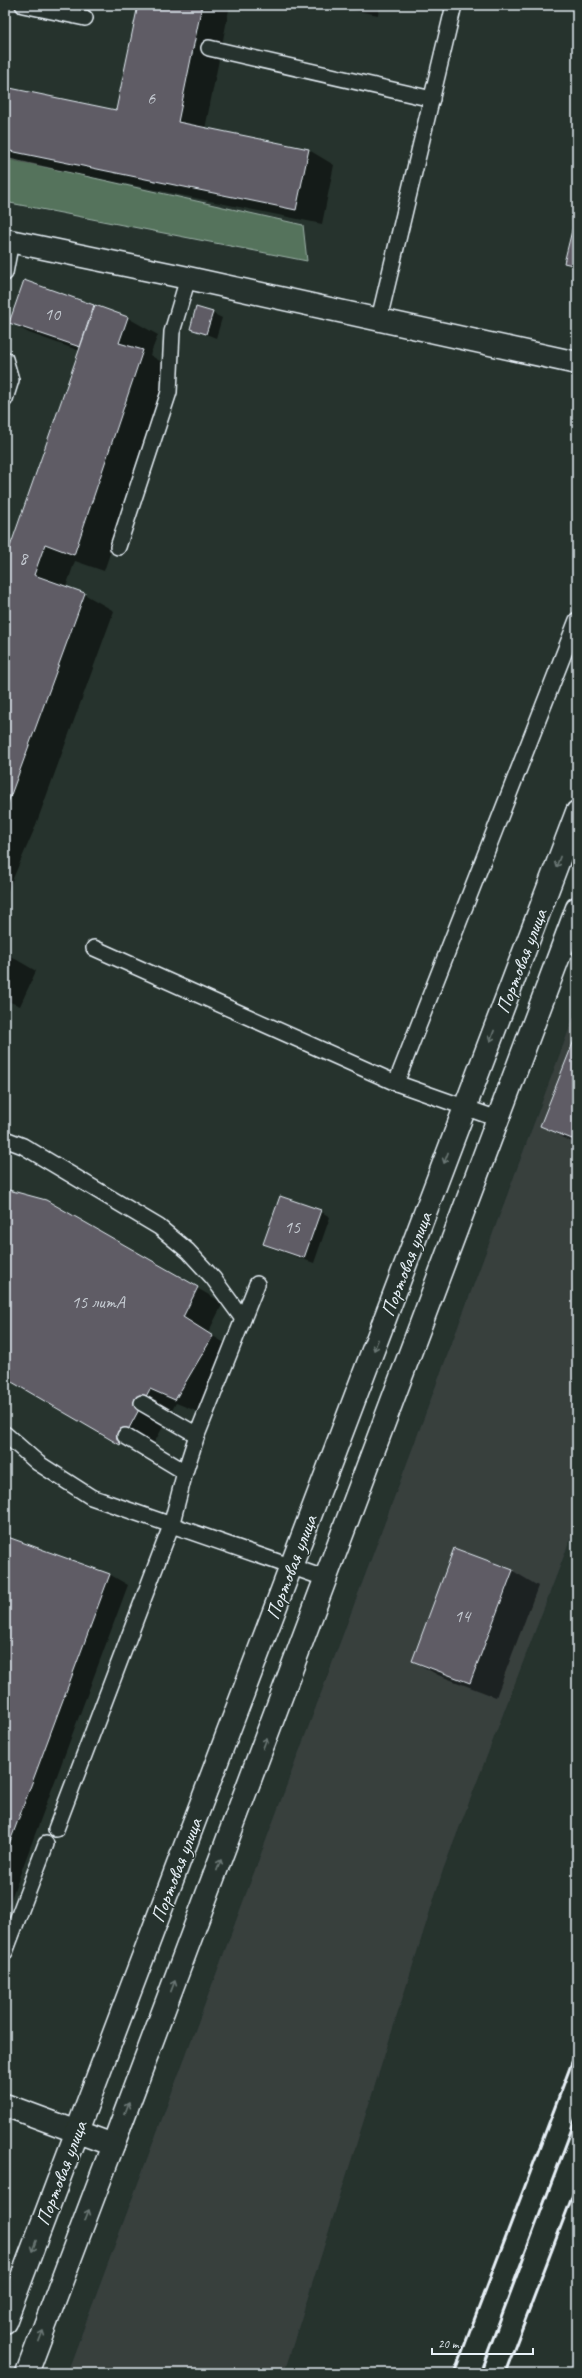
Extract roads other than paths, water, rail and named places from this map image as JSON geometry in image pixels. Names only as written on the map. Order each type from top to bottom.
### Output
[{"type":"street","points":[[8,241],[188,278],[577,363]]},
{"type":"street","name":"Портовая улица","points":[[5,2322],[577,812]]},
{"type":"street","name":"Портовая улица","points":[[27,2373],[327,1579],[577,908]]},
{"type":"street","points":[[5,2105],[113,2145]]},
{"type":"lane","points":[[23,5],[85,18]]},
{"type":"lane","points":[[379,319],[454,5]]},
{"type":"lane","points":[[209,48],[432,98]]},
{"type":"lane","points":[[5,273],[8,241]]},
{"type":"lane","points":[[118,547],[169,392],[172,332],[188,278]]},
{"type":"lane","points":[[5,359],[11,380],[5,399]]},
{"type":"lane","points":[[396,1083],[577,620]]},
{"type":"lane","points":[[94,948],[396,1083],[498,1119]]},
{"type":"lane","points":[[5,1139],[23,1146],[159,1227],[188,1251],[213,1278],[243,1319]]},
{"type":"lane","points":[[56,1829],[171,1526],[185,1472],[197,1435],[257,1284]]},
{"type":"lane","points":[[142,1403],[197,1435]]},
{"type":"lane","points":[[5,1434],[38,1463],[91,1497],[327,1579]]},
{"type":"lane","points":[[125,1436],[185,1472]]},
{"type":"lane","points":[[5,1952],[46,1844]]},
{"type":"railway","points":[[454,2373],[577,2049]]},
{"type":"railway","points":[[480,2373],[577,2115]]},
{"type":"railway","points":[[505,2373],[577,2184]]}]
